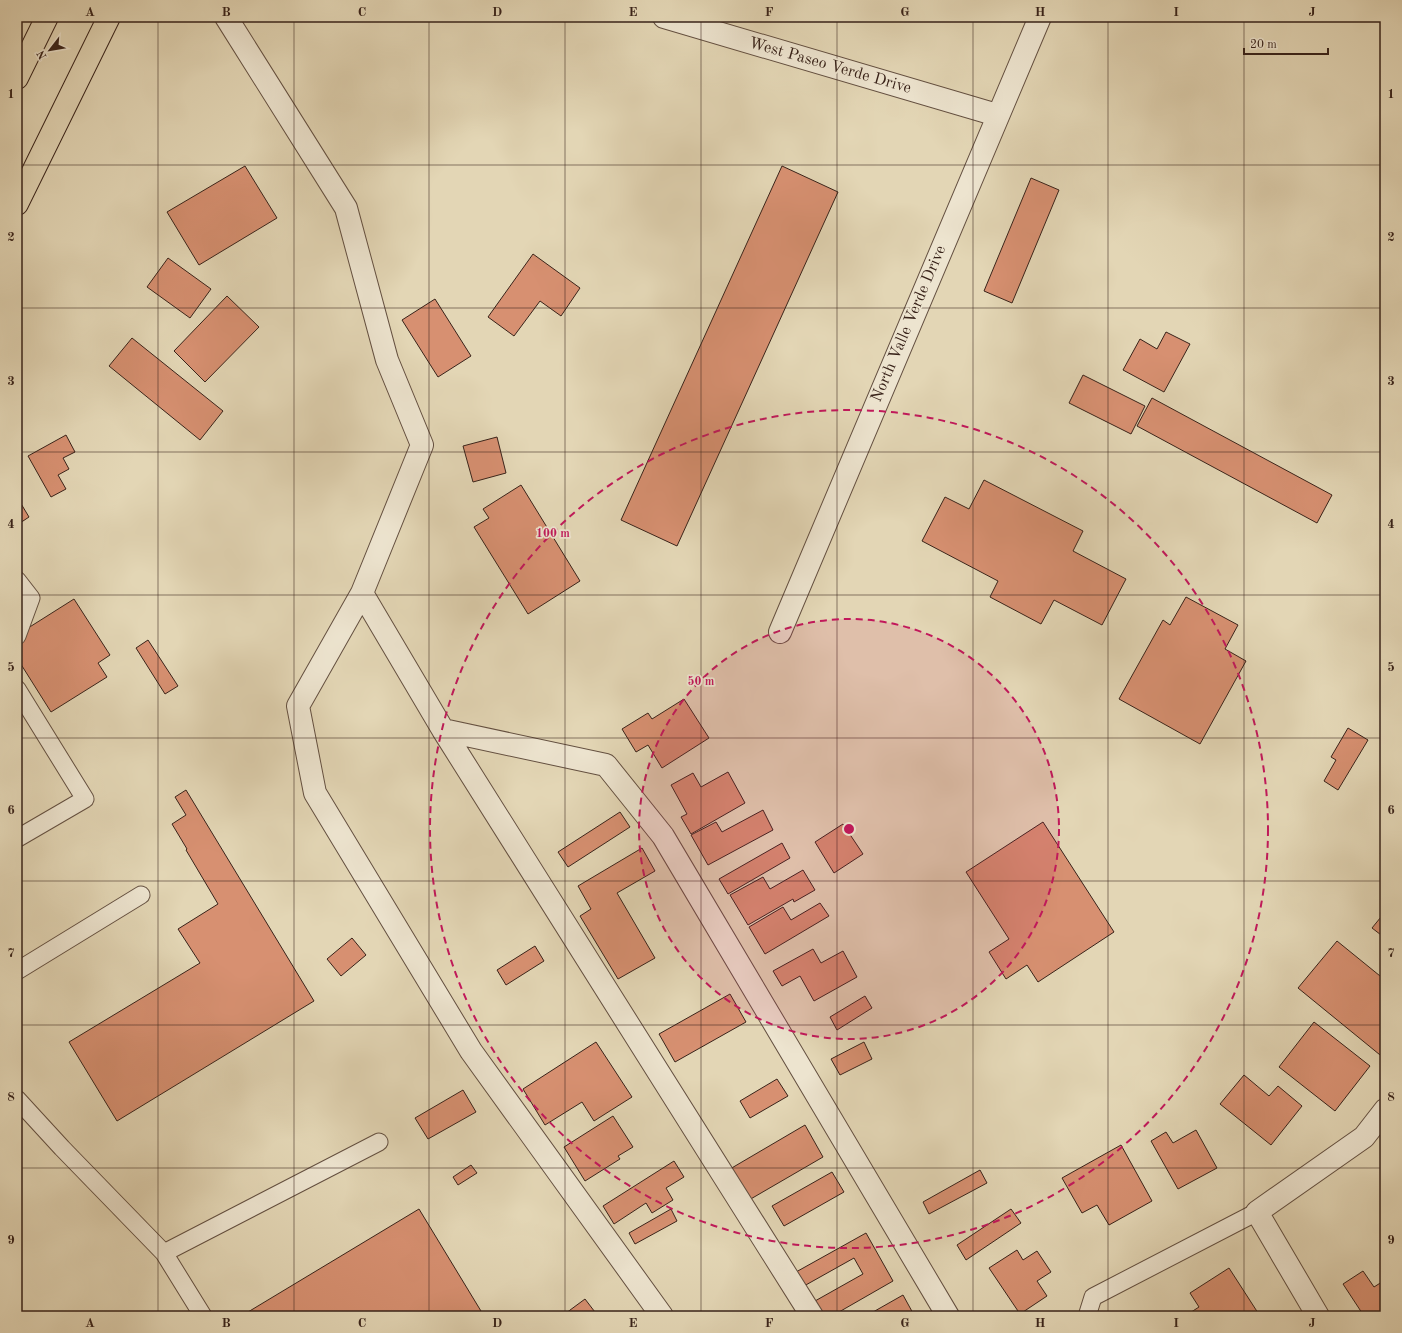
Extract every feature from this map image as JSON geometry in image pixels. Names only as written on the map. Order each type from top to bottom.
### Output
[{"type":"main road","points":[[17,78],[47,17]]},
{"type":"main road","points":[[17,204],[109,17]]},
{"type":"street","points":[[226,17],[346,208],[387,360],[422,445],[362,593],[298,706],[315,793],[471,1051],[662,1316]]},
{"type":"street","name":"West Paseo Verde Drive","points":[[664,17],[997,115]]},
{"type":"street","name":"North Valle Verde Drive","points":[[780,632],[997,115],[1040,17]]},
{"type":"street","points":[[362,593],[443,730],[812,1316]]},
{"type":"street","points":[[443,730],[606,765],[662,836],[948,1316]]},
{"type":"street","points":[[1318,1316],[1257,1212],[1364,1137],[1385,1110]]},
{"type":"lane","points":[[17,580],[30,598],[17,636]]},
{"type":"lane","points":[[17,689],[85,799],[18,838],[17,837]]},
{"type":"lane","points":[[17,971],[141,895]]},
{"type":"lane","points":[[17,1099],[62,1148],[164,1253],[203,1316]]},
{"type":"lane","points":[[164,1253],[379,1142]]},
{"type":"lane","points":[[1090,1316],[1088,1313],[1093,1297],[1257,1212]]},
{"type":"building","points":[[245,166],[277,218],[199,265],[167,212]]},
{"type":"building","points":[[782,166],[838,192],[677,546],[621,520]]},
{"type":"building","points":[[1031,178],[1059,190],[1012,303],[984,291]]},
{"type":"building","points":[[533,254],[580,288],[561,316],[540,301],[514,336],[488,317]]},
{"type":"building","points":[[168,258],[211,289],[190,318],[147,287]]},
{"type":"building","points":[[227,296],[259,327],[205,382],[174,351]]},
{"type":"building","points":[[435,299],[471,356],[438,377],[402,320]]},
{"type":"building","points":[[1166,332],[1190,344],[1164,392],[1123,370],[1140,339],[1157,349]]},
{"type":"building","points":[[132,338],[223,411],[200,440],[109,366]]},
{"type":"building","points":[[1083,375],[1145,406],[1131,434],[1069,403]]},
{"type":"building","points":[[1152,398],[1332,495],[1317,523],[1137,426]]},
{"type":"building","points":[[66,435],[75,452],[63,458],[69,469],[58,475],[66,489],[51,497],[28,456]]},
{"type":"building","points":[[497,437],[506,473],[473,482],[463,446]]},
{"type":"building","points":[[984,480],[1083,531],[1073,551],[1126,579],[1102,625],[1054,600],[1041,624],[990,597],[998,581],[922,541],[945,497],[969,509]]},
{"type":"building","points":[[521,485],[580,581],[528,614],[474,527],[489,518],[483,509]]},
{"type":"building","points":[[17,497],[29,517],[17,525]]},
{"type":"building","points":[[1186,597],[1238,625],[1225,649],[1246,661],[1200,744],[1119,699],[1163,620],[1170,625]]},
{"type":"building","points":[[74,599],[110,655],[98,663],[107,677],[51,712],[17,658],[17,635]]},
{"type":"building","points":[[148,640],[178,686],[165,694],[136,648]]},
{"type":"building","points":[[684,699],[709,738],[662,768],[648,745],[636,752],[622,729],[648,713],[652,719]]},
{"type":"building","points":[[1348,728],[1368,740],[1338,790],[1324,781],[1336,760],[1331,757]]},
{"type":"building","points":[[728,772],[745,803],[691,834],[681,817],[687,814],[671,785],[693,773],[701,787]]},
{"type":"building","points":[[186,790],[314,1001],[117,1121],[69,1042],[200,963],[178,929],[218,904],[172,824],[186,815],[175,797]]},
{"type":"building","points":[[763,810],[773,830],[708,865],[691,835],[716,822],[722,832]]},
{"type":"building","points":[[620,812],[630,827],[568,867],[558,852]]},
{"type":"building","points":[[1043,822],[1114,932],[1038,982],[1027,965],[1006,979],[989,952],[1009,939],[966,872]]},
{"type":"building","points":[[843,824],[863,854],[834,873],[815,842]]},
{"type":"building","points":[[782,843],[790,858],[728,894],[719,879]]},
{"type":"building","points":[[642,848],[655,871],[617,893],[655,958],[618,979],[580,916],[591,909],[578,886]]},
{"type":"building","points":[[1385,848],[1385,859],[1380,854]]},
{"type":"building","points":[[803,870],[815,890],[794,902],[793,899],[748,925],[730,895],[763,877],[770,889]]},
{"type":"building","points":[[820,903],[829,916],[765,954],[749,927],[783,907],[791,920]]},
{"type":"building","points":[[1385,912],[1385,938],[1372,928]]},
{"type":"building","points":[[352,938],[366,955],[341,976],[327,959]]},
{"type":"building","points":[[1337,941],[1385,980],[1385,1059],[1298,988]]},
{"type":"building","points":[[535,946],[544,961],[506,985],[497,970]]},
{"type":"building","points":[[813,949],[821,963],[843,951],[857,977],[814,1001],[800,976],[782,986],[773,971]]},
{"type":"building","points":[[730,994],[746,1022],[675,1062],[659,1034]]},
{"type":"building","points":[[865,996],[872,1008],[837,1030],[830,1017]]},
{"type":"building","points":[[1314,1022],[1370,1066],[1335,1111],[1279,1067]]},
{"type":"building","points":[[596,1042],[632,1097],[594,1121],[582,1102],[545,1125],[523,1089]]},
{"type":"building","points":[[864,1042],[872,1059],[840,1075],[831,1059]]},
{"type":"building","points":[[1244,1075],[1269,1096],[1278,1086],[1302,1106],[1271,1145],[1220,1104]]},
{"type":"building","points":[[777,1079],[788,1096],[750,1118],[740,1101]]},
{"type":"building","points":[[463,1090],[476,1112],[428,1139],[415,1118]]},
{"type":"building","points":[[613,1116],[633,1147],[618,1156],[620,1159],[585,1181],[564,1147]]},
{"type":"building","points":[[805,1125],[823,1157],[749,1200],[730,1169]]},
{"type":"building","points":[[1196,1130],[1217,1168],[1178,1189],[1151,1141],[1166,1132],[1173,1143]]},
{"type":"building","points":[[1121,1145],[1152,1201],[1109,1225],[1097,1205],[1082,1213],[1062,1178]]},
{"type":"building","points":[[674,1161],[684,1177],[666,1188],[673,1200],[652,1213],[646,1203],[614,1224],[603,1206]]},
{"type":"building","points":[[471,1165],[477,1173],[458,1185],[453,1177]]},
{"type":"building","points":[[980,1170],[987,1183],[929,1214],[923,1202]]},
{"type":"building","points":[[832,1172],[844,1192],[784,1226],[772,1206]]},
{"type":"building","points":[[419,1209],[484,1316],[243,1315]]},
{"type":"building","points":[[671,1209],[677,1221],[635,1244],[629,1233]]},
{"type":"building","points":[[1011,1209],[1021,1223],[966,1260],[957,1245]]},
{"type":"building","points":[[866,1233],[893,1281],[832,1316],[824,1316],[815,1301],[863,1274],[854,1258],[804,1286],[796,1272]]},
{"type":"building","points":[[1017,1250],[1023,1260],[1037,1251],[1051,1272],[1037,1281],[1047,1296],[1020,1314],[989,1268]]},
{"type":"building","points":[[1229,1268],[1260,1316],[1185,1316],[1199,1307],[1190,1293]]},
{"type":"building","points":[[1363,1271],[1374,1287],[1385,1280],[1385,1316],[1364,1316],[1343,1284]]},
{"type":"building","points":[[903,1295],[914,1315],[866,1316]]},
{"type":"building","points":[[585,1299],[598,1316],[562,1316]]}]
